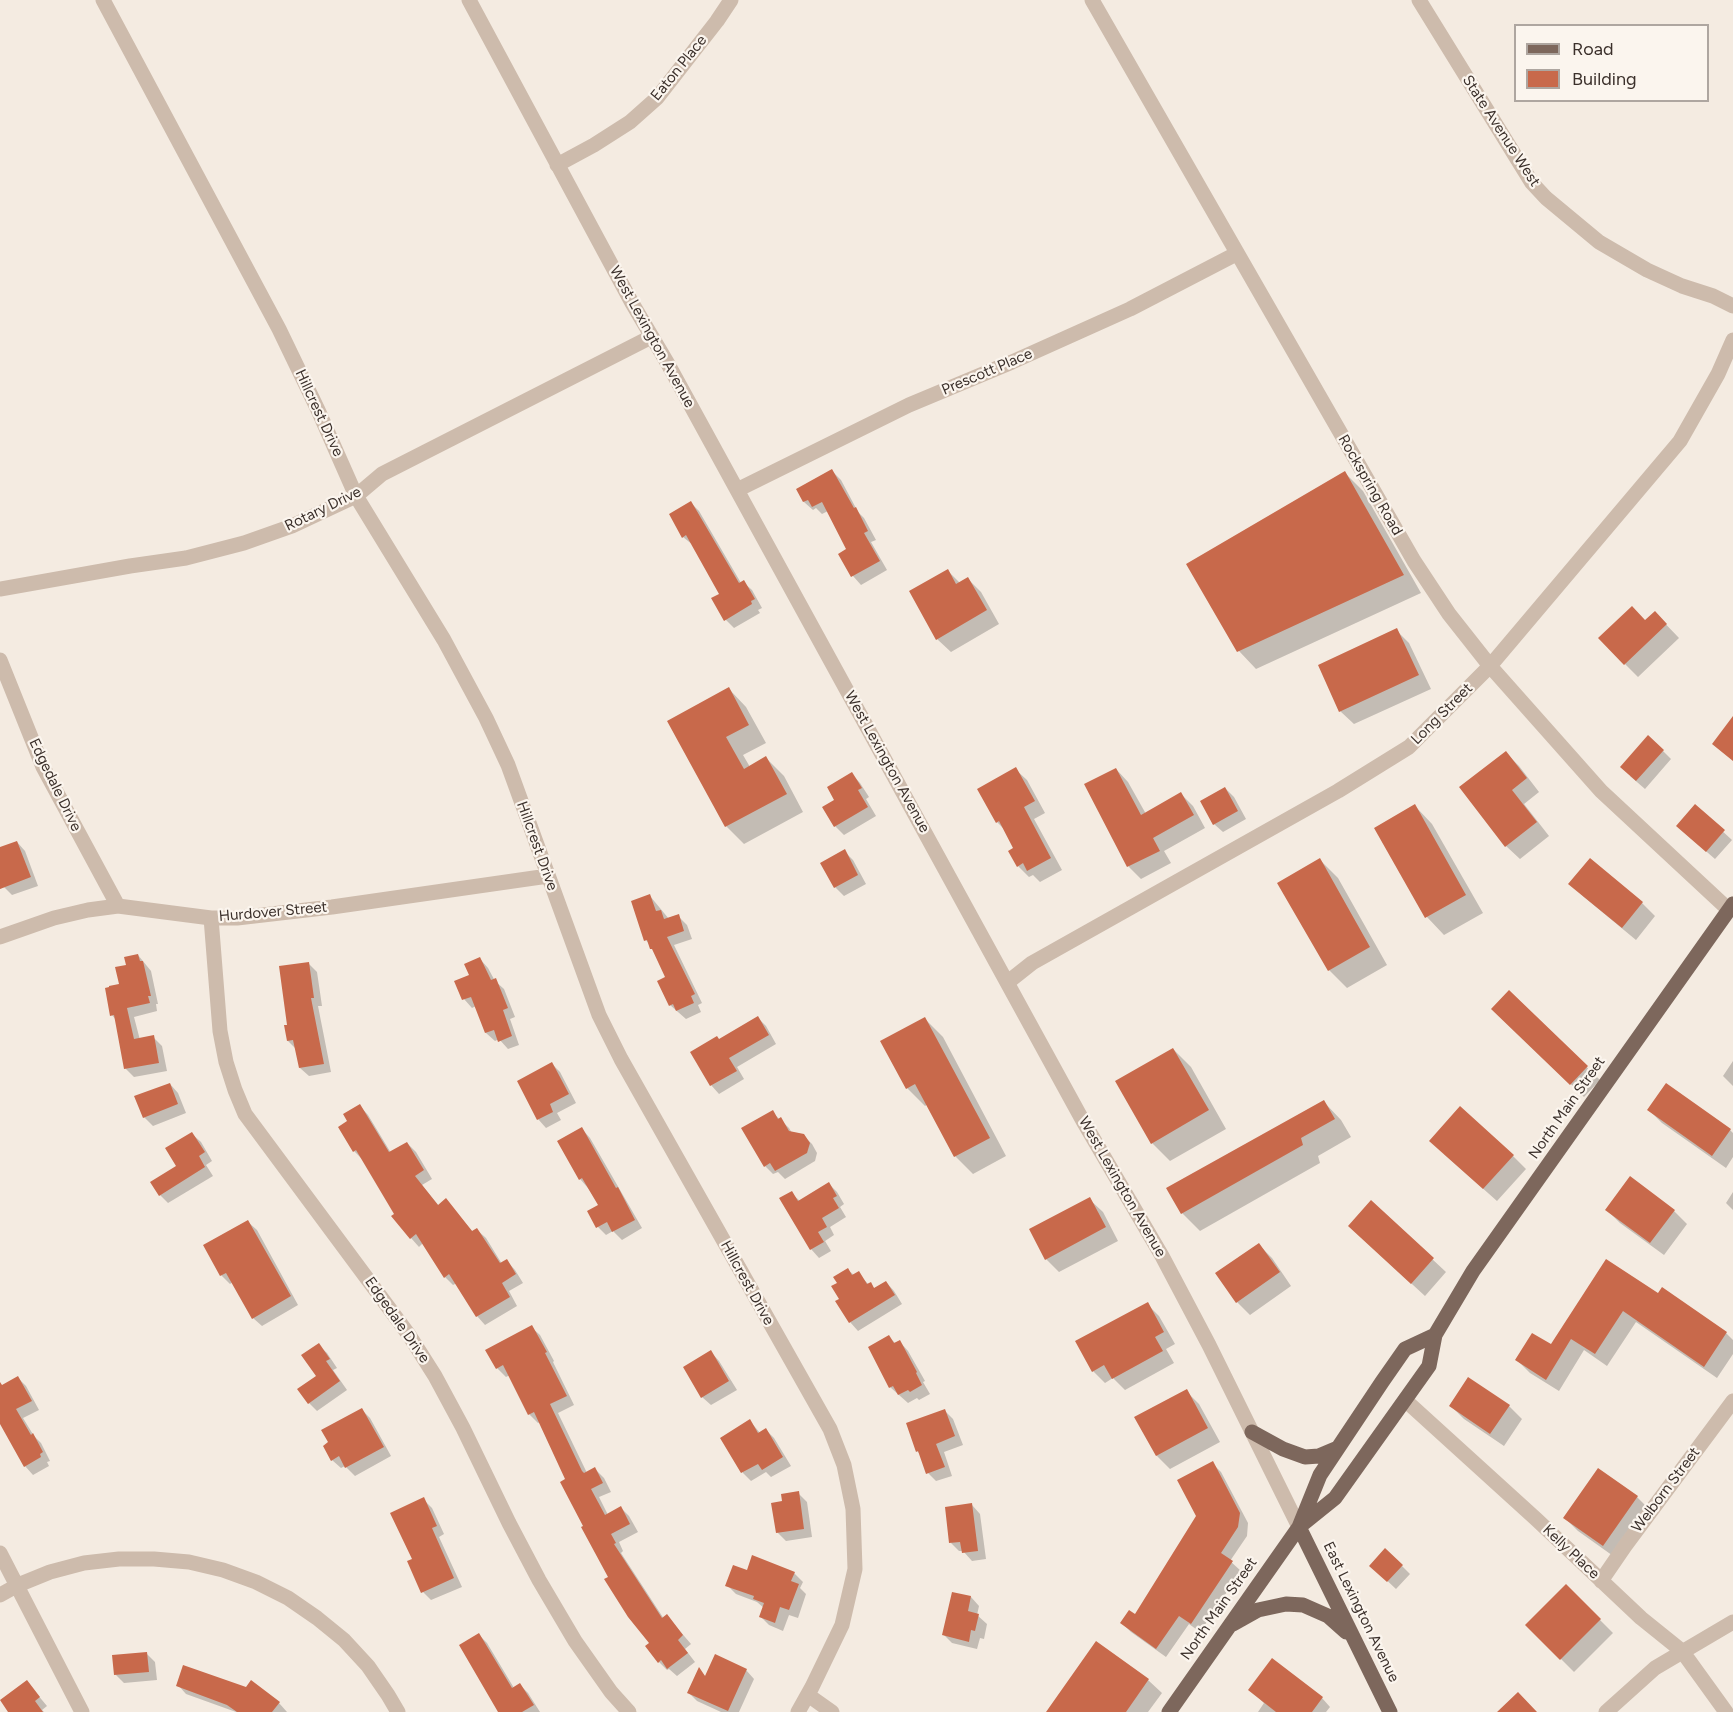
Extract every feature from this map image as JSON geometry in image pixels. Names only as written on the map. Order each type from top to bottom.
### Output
[{"type":"main road","name":"North Main Street","points":[[1299,1527],[1335,1498],[1429,1366],[1435,1335],[1473,1271],[1731,907]]},
{"type":"main road","name":"North Main Street","points":[[1169,1712],[1299,1527],[1320,1475],[1406,1349],[1435,1335]]},
{"type":"main road","points":[[1252,1432],[1283,1449],[1305,1457],[1319,1456],[1338,1448]]},
{"type":"main road","name":"East Lexington Avenue","points":[[1299,1527],[1390,1712]]},
{"type":"main road","points":[[1228,1627],[1258,1610],[1286,1604],[1303,1605],[1328,1616],[1354,1638]]},
{"type":"street","name":"Hillcrest Drive","points":[[103,0],[279,329],[356,496],[444,640],[486,718],[508,765],[599,1015],[621,1059],[830,1430],[844,1465],[853,1509],[855,1569],[842,1625],[798,1712]]},
{"type":"street","name":"West Lexington Avenue","points":[[469,0],[651,337],[668,364],[1083,1121],[1162,1256],[1299,1527]]},
{"type":"street","name":"Eaton Place","points":[[557,165],[594,146],[630,122],[657,98],[731,0]]},
{"type":"street","name":"Rockspring Road","points":[[1092,0],[1414,561],[1449,614],[1490,666],[1601,791],[1731,907]]},
{"type":"street","name":"State Avenue West","points":[[1419,0],[1532,183],[1546,198],[1599,242],[1647,270],[1733,306]]},
{"type":"street","name":"Prescott Place","points":[[737,490],[909,405],[1130,309],[1236,254]]},
{"type":"street","name":"Rotary Drive","points":[[0,589],[186,558],[244,543],[292,526],[356,496],[382,474],[651,337]]},
{"type":"street","name":"Long Street","points":[[1008,982],[1032,963],[1338,791],[1409,747],[1490,666],[1680,441],[1718,374],[1733,340]]},
{"type":"street","name":"Edgedale Drive","points":[[0,660],[43,767],[118,906]]},
{"type":"street","name":"Hurdover Street","points":[[0,937],[54,918],[118,906],[212,918],[237,918],[548,876]]},
{"type":"street","name":"Edgedale Drive","points":[[212,918],[220,1031],[234,1090],[245,1114],[409,1335],[435,1376],[463,1428],[539,1580],[575,1641],[611,1692],[629,1712]]},
{"type":"street","name":"Kelly Place","points":[[1405,1400],[1641,1618],[1682,1651],[1726,1712]]},
{"type":"street","name":"Welborn Street","points":[[1602,1581],[1625,1546],[1733,1401]]},
{"type":"street","points":[[0,1553],[82,1712]]},
{"type":"street","points":[[0,1594],[50,1572],[84,1563],[119,1559],[154,1558],[189,1562],[223,1570],[256,1582],[288,1598],[317,1618],[344,1640],[368,1666],[398,1712]]},
{"type":"street","points":[[1606,1712],[1655,1668],[1733,1622]]},
{"type":"street","points":[[808,1695],[832,1712]]},
{"type":"building","points":[[832,469],[854,508],[856,507],[868,531],[864,533],[880,561],[851,577],[838,554],[846,549],[822,502],[812,507],[808,500],[803,502],[796,489]]},
{"type":"building","points":[[1345,471],[1404,575],[1237,652],[1186,564]]},
{"type":"building","points":[[691,501],[739,583],[744,580],[755,599],[751,601],[752,604],[724,621],[711,598],[719,594],[686,535],[682,538],[669,514]]},
{"type":"building","points":[[948,569],[956,584],[968,577],[987,610],[936,640],[909,591]]},
{"type":"building","points":[[1632,606],[1645,620],[1655,611],[1667,624],[1624,665],[1598,638]]},
{"type":"building","points":[[1397,628],[1419,675],[1339,712],[1318,665]]},
{"type":"building","points":[[729,687],[749,725],[726,737],[744,769],[766,756],[787,794],[725,827],[667,721]]},
{"type":"building","points":[[1733,716],[1733,761],[1712,744]]},
{"type":"building","points":[[1648,735],[1664,750],[1636,781],[1620,767]]},
{"type":"building","points":[[1506,751],[1527,778],[1512,790],[1537,822],[1505,847],[1459,787]]},
{"type":"building","points":[[1016,767],[1035,801],[1024,807],[1051,858],[1027,871],[1023,863],[1017,867],[1008,851],[1013,848],[999,821],[996,823],[977,789]]},
{"type":"building","points":[[1116,768],[1141,815],[1181,792],[1194,815],[1153,838],[1160,851],[1127,867],[1084,784]]},
{"type":"building","points":[[852,772],[862,788],[858,790],[868,807],[834,827],[822,807],[834,800],[827,787]]},
{"type":"building","points":[[1225,787],[1238,811],[1213,825],[1200,801]]},
{"type":"building","points":[[1415,804],[1466,895],[1425,918],[1374,828]]},
{"type":"building","points":[[1695,804],[1725,830],[1706,852],[1676,826]]},
{"type":"building","points":[[17,841],[31,877],[0,889],[0,847]]},
{"type":"building","points":[[845,849],[858,875],[834,888],[820,863]]},
{"type":"building","points":[[1320,858],[1370,947],[1328,971],[1277,883]]},
{"type":"building","points":[[1590,858],[1643,902],[1622,928],[1568,884]]},
{"type":"building","points":[[650,894],[656,911],[661,910],[664,919],[679,914],[684,931],[667,937],[695,994],[691,996],[694,1003],[676,1011],[673,1004],[669,1006],[657,981],[665,977],[647,940],[644,941],[631,901]]},
{"type":"building","points":[[138,954],[140,961],[143,961],[151,996],[148,996],[150,1003],[127,1008],[134,1039],[154,1035],[159,1063],[124,1069],[114,1015],[110,1016],[105,988],[119,984],[115,967],[126,965],[124,957]]},
{"type":"building","points":[[480,957],[491,980],[496,978],[508,1008],[503,1010],[512,1036],[498,1042],[494,1030],[485,1033],[471,997],[462,1000],[454,981],[469,975],[464,964]]},
{"type":"building","points":[[309,962],[314,998],[311,998],[324,1064],[299,1068],[293,1040],[287,1041],[279,966]]},
{"type":"building","points":[[1509,990],[1588,1066],[1570,1085],[1491,1009]]},
{"type":"building","points":[[758,1016],[769,1035],[729,1058],[737,1071],[710,1086],[690,1052],[717,1036],[719,1039]]},
{"type":"building","points":[[925,1017],[990,1138],[954,1157],[915,1084],[906,1089],[880,1041]]},
{"type":"building","points":[[1173,1048],[1209,1110],[1151,1144],[1115,1081]]},
{"type":"building","points":[[552,1062],[569,1094],[550,1104],[553,1112],[537,1120],[517,1081]]},
{"type":"building","points":[[170,1083],[178,1104],[143,1118],[134,1096]]},
{"type":"building","points":[[1666,1083],[1731,1129],[1712,1156],[1647,1110]]},
{"type":"building","points":[[1324,1100],[1335,1119],[1301,1138],[1303,1145],[1181,1214],[1166,1188]]},
{"type":"building","points":[[360,1104],[389,1152],[407,1142],[424,1170],[415,1176],[438,1205],[446,1198],[472,1231],[477,1228],[500,1263],[507,1259],[516,1274],[502,1283],[510,1297],[476,1317],[449,1274],[444,1278],[416,1234],[410,1239],[391,1216],[394,1214],[356,1150],[353,1152],[338,1127],[347,1121],[343,1114]]},
{"type":"building","points":[[1460,1106],[1514,1155],[1483,1189],[1429,1141]]},
{"type":"building","points":[[773,1110],[778,1119],[781,1117],[789,1131],[804,1134],[810,1143],[807,1153],[775,1171],[770,1163],[764,1167],[741,1128]]},
{"type":"building","points":[[582,1127],[635,1220],[612,1232],[607,1222],[596,1228],[587,1211],[598,1205],[582,1178],[579,1180],[557,1141]]},
{"type":"building","points":[[192,1132],[205,1152],[199,1156],[205,1167],[159,1196],[150,1182],[176,1166],[165,1148]]},
{"type":"building","points":[[1630,1176],[1675,1210],[1650,1243],[1605,1210]]},
{"type":"building","points":[[829,1182],[837,1196],[833,1198],[839,1208],[822,1218],[827,1227],[818,1232],[824,1242],[810,1250],[779,1198],[792,1191],[798,1201]]},
{"type":"building","points":[[1090,1197],[1106,1227],[1045,1260],[1029,1229]]},
{"type":"building","points":[[1371,1200],[1434,1258],[1411,1284],[1348,1226]]},
{"type":"building","points":[[248,1220],[291,1296],[252,1319],[226,1273],[220,1276],[203,1245]]},
{"type":"building","points":[[1259,1243],[1280,1272],[1236,1303],[1215,1273]]},
{"type":"building","points":[[1606,1259],[1658,1293],[1662,1287],[1727,1332],[1704,1367],[1623,1311],[1595,1354],[1571,1339],[1546,1380],[1515,1360],[1532,1333],[1551,1344]]},
{"type":"building","points":[[848,1268],[852,1275],[859,1271],[867,1284],[871,1282],[874,1288],[886,1281],[895,1295],[849,1323],[835,1301],[839,1299],[831,1286],[837,1283],[833,1277]]},
{"type":"building","points":[[1148,1302],[1164,1332],[1155,1337],[1163,1351],[1112,1379],[1104,1365],[1092,1372],[1075,1341]]},
{"type":"building","points":[[532,1325],[567,1396],[550,1404],[582,1471],[584,1473],[595,1467],[603,1483],[591,1489],[605,1515],[621,1506],[630,1524],[611,1534],[616,1543],[614,1544],[662,1618],[667,1614],[683,1635],[678,1640],[688,1653],[667,1669],[661,1660],[658,1663],[645,1646],[649,1643],[628,1617],[604,1579],[608,1577],[560,1482],[565,1479],[534,1412],[528,1415],[503,1365],[496,1369],[485,1350]]},
{"type":"building","points":[[889,1335],[894,1343],[900,1340],[922,1385],[910,1392],[908,1390],[898,1395],[893,1386],[889,1388],[868,1347]]},
{"type":"building","points":[[319,1343],[330,1359],[326,1361],[340,1381],[308,1404],[297,1389],[316,1376],[301,1355]]},
{"type":"building","points":[[711,1350],[729,1381],[701,1398],[683,1367]]},
{"type":"building","points":[[18,1376],[32,1401],[16,1409],[43,1452],[40,1454],[41,1457],[24,1467],[0,1424],[0,1382],[2,1385]]},
{"type":"building","points":[[1468,1377],[1510,1405],[1490,1434],[1449,1406]]},
{"type":"building","points":[[1187,1389],[1208,1428],[1156,1456],[1134,1417]]},
{"type":"building","points":[[362,1408],[384,1447],[345,1468],[339,1456],[331,1461],[323,1446],[328,1442],[321,1430]]},
{"type":"building","points":[[945,1409],[955,1436],[936,1444],[945,1467],[926,1474],[906,1423]]},
{"type":"building","points":[[750,1419],[758,1433],[766,1428],[783,1457],[762,1470],[758,1464],[741,1473],[720,1438]]},
{"type":"building","points":[[1213,1461],[1240,1513],[1238,1527],[1221,1553],[1233,1561],[1191,1624],[1179,1616],[1156,1649],[1120,1623],[1129,1610],[1135,1614],[1196,1516],[1177,1480]]},
{"type":"building","points":[[1598,1468],[1638,1496],[1603,1546],[1563,1518]]},
{"type":"building","points":[[799,1491],[804,1529],[776,1533],[771,1503],[782,1501],[781,1494]]},
{"type":"building","points":[[424,1497],[437,1526],[432,1528],[454,1578],[421,1593],[407,1561],[412,1559],[390,1513]]},
{"type":"building","points":[[972,1503],[978,1551],[962,1553],[960,1542],[949,1543],[945,1507]]},
{"type":"building","points":[[1385,1548],[1403,1565],[1387,1582],[1369,1566]]},
{"type":"building","points":[[752,1555],[795,1572],[791,1581],[799,1584],[789,1610],[780,1607],[775,1623],[759,1617],[764,1603],[753,1599],[754,1596],[725,1586],[733,1565],[747,1570]]},
{"type":"building","points":[[1566,1584],[1601,1619],[1560,1660],[1525,1625]]},
{"type":"building","points":[[952,1592],[971,1596],[968,1611],[979,1614],[975,1631],[971,1630],[969,1642],[942,1635]]},
{"type":"building","points":[[479,1633],[512,1688],[520,1683],[534,1705],[522,1712],[498,1712],[459,1645]]},
{"type":"building","points":[[1096,1641],[1149,1679],[1126,1712],[1046,1712]]},
{"type":"building","points":[[147,1652],[149,1672],[114,1675],[112,1655]]},
{"type":"building","points":[[715,1654],[747,1669],[728,1711],[687,1693],[699,1667],[705,1676]]},
{"type":"building","points":[[1272,1658],[1323,1697],[1312,1712],[1276,1712],[1248,1690]]},
{"type":"building","points":[[183,1665],[246,1687],[251,1680],[280,1702],[272,1712],[237,1712],[227,1705],[176,1686]]},
{"type":"building","points":[[27,1680],[40,1697],[35,1701],[43,1712],[8,1712],[0,1700]]},
{"type":"building","points":[[1518,1692],[1537,1712],[1497,1712]]}]
